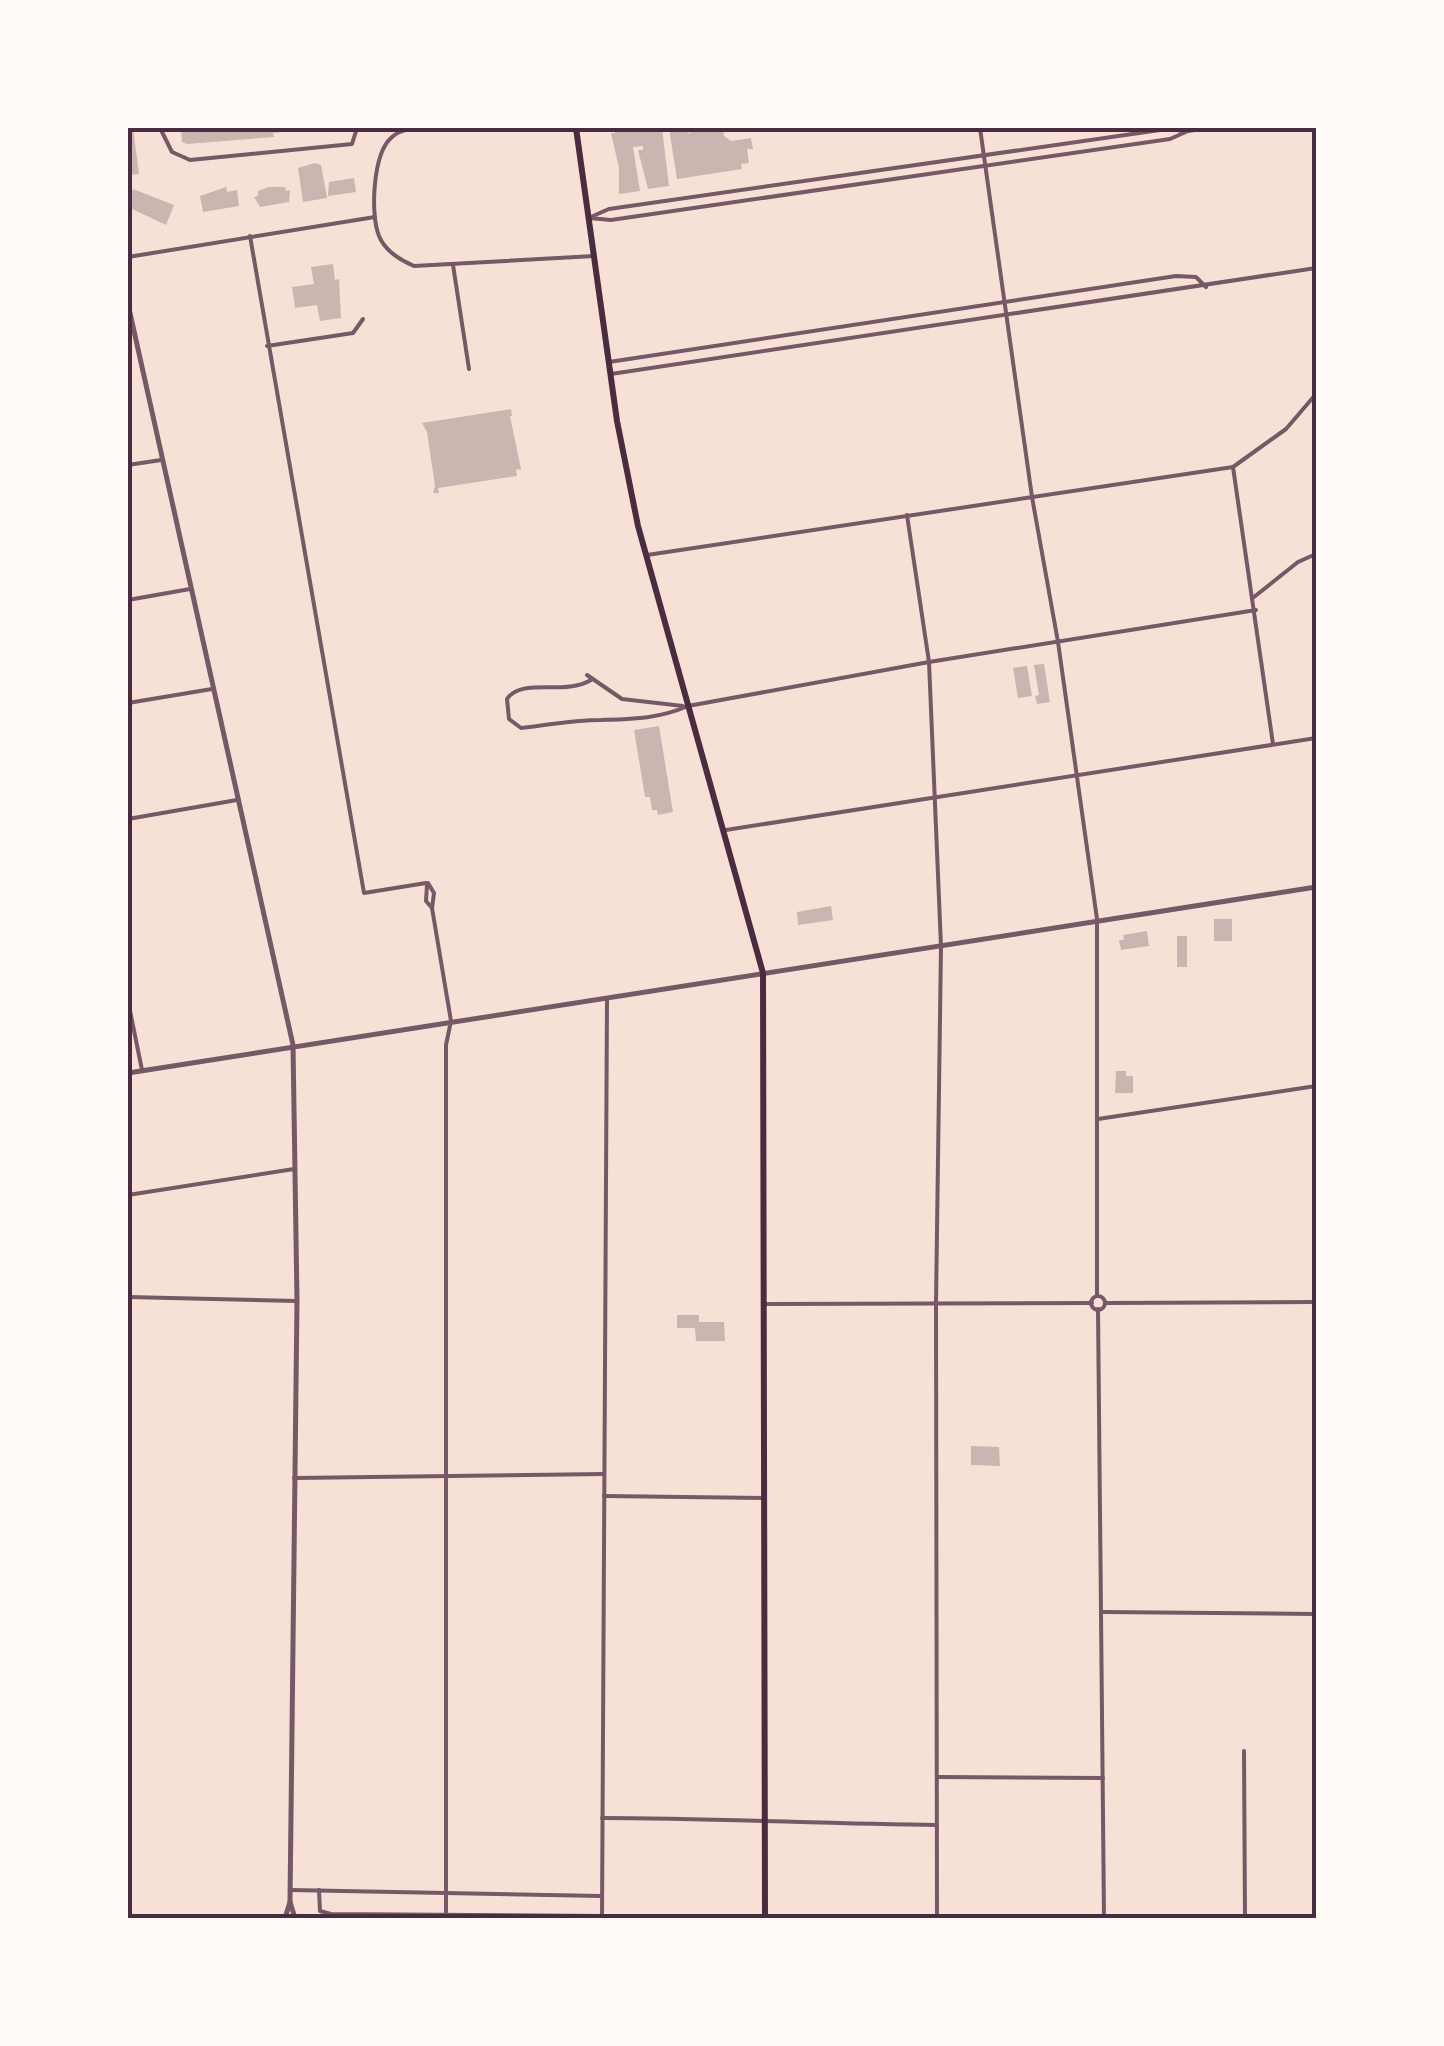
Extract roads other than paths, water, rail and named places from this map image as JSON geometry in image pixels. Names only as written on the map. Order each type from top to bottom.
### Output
[{"type":"main road","points":[[576,128],[630,488],[721,830],[764,973],[765,1918]]},
{"type":"street","points":[[160,128],[172,152],[190,160],[352,144],[358,128]]},
{"type":"street","points":[[420,128],[395,134],[384,146],[374,217],[379,236],[392,253],[414,266],[594,256]]},
{"type":"street","points":[[980,128],[1097,920],[1097,1296],[1092,1303]]},
{"type":"street","points":[[589,218],[609,209],[915,164],[1167,129],[1208,128]]},
{"type":"street","points":[[589,218],[611,220],[918,177],[1170,139],[1188,131]]},
{"type":"street","points":[[1088,140],[1090,152]]},
{"type":"street","points":[[915,164],[918,177]]},
{"type":"street","points":[[841,175],[843,187]]},
{"type":"street","points":[[128,257],[374,217]]},
{"type":"street","points":[[250,236],[364,893],[428,883],[434,893],[432,908],[450,1021],[446,1045],[446,1914]]},
{"type":"street","points":[[453,264],[469,370]]},
{"type":"street","points":[[611,374],[1316,268]]},
{"type":"street","points":[[609,362],[1184,276],[1200,279],[1206,286]]},
{"type":"street","points":[[128,304],[130,328],[294,1045],[297,1302],[291,1890],[284,1918]]},
{"type":"street","points":[[268,346],[352,332],[363,320]]},
{"type":"street","points":[[646,556],[1233,467],[1286,429],[1316,394]]},
{"type":"street","points":[[128,465],[162,460]]},
{"type":"street","points":[[1233,467],[1273,744]]},
{"type":"street","points":[[907,515],[929,662],[941,946],[936,1303],[936,1918]]},
{"type":"street","points":[[1254,597],[1298,562],[1316,554]]},
{"type":"street","points":[[128,600],[190,589]]},
{"type":"street","points":[[688,706],[622,700],[589,678],[583,685],[515,689],[508,699],[508,719],[520,728],[606,719],[621,722],[929,662],[1256,610]]},
{"type":"street","points":[[128,703],[212,689]]},
{"type":"street","points":[[721,830],[1316,738]]},
{"type":"street","points":[[128,819],[237,800]]},
{"type":"street","points":[[128,1072],[1316,887]]},
{"type":"street","points":[[319,1890],[319,1906],[324,1913],[602,1917],[606,999]]},
{"type":"street","points":[[128,1001],[142,1070]]},
{"type":"street","points":[[1098,1118],[1316,1086]]},
{"type":"street","points":[[128,1195],[294,1170]]},
{"type":"street","points":[[128,1296],[297,1302]]},
{"type":"street","points":[[1097,1296],[1105,1303],[1316,1302]]},
{"type":"street","points":[[765,1304],[1092,1303],[1098,1310],[1104,1918]]},
{"type":"street","points":[[1098,1310],[1105,1303]]},
{"type":"street","points":[[294,1478],[604,1474]]},
{"type":"street","points":[[604,1496],[766,1498]]},
{"type":"street","points":[[1103,1612],[1316,1614]]},
{"type":"street","points":[[1244,1751],[1245,1918]]},
{"type":"street","points":[[938,1777],[1104,1778]]},
{"type":"street","points":[[602,1818],[937,1825]]},
{"type":"street","points":[[291,1890],[602,1896]]},
{"type":"street","points":[[290,1902],[295,1918]]}]
